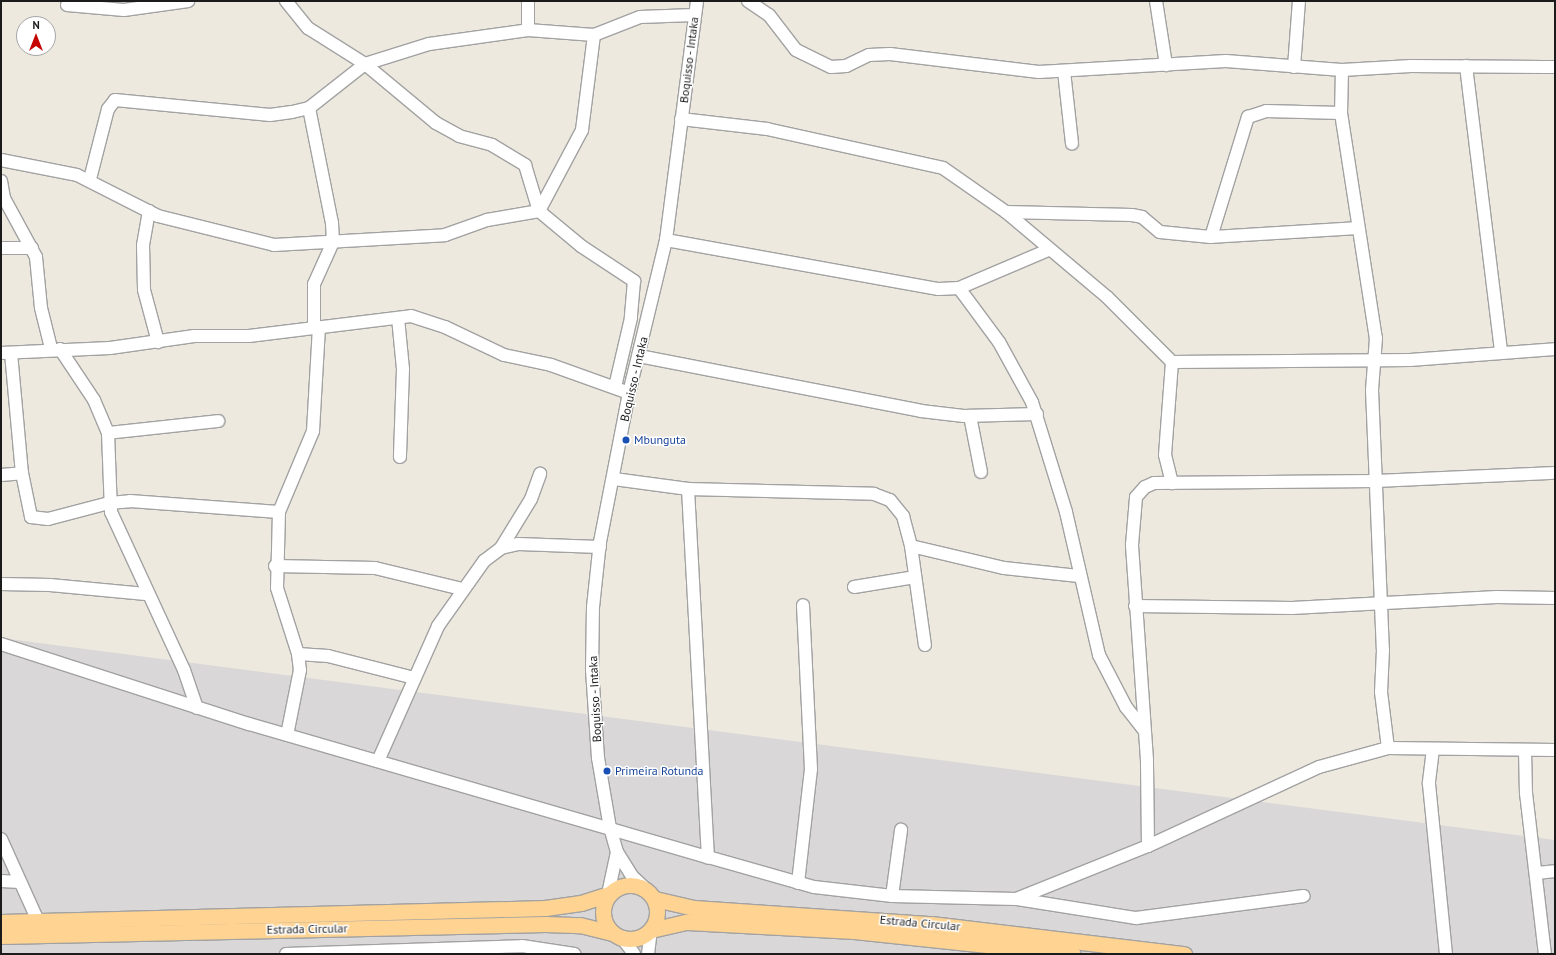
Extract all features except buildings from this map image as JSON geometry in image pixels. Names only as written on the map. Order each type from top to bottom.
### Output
[{"type":"main road","points":[[633,885],[652,896],[657,919],[651,930],[637,939],[617,935],[603,918],[608,894],[633,885]]},
{"type":"main road","name":"Estrada Circular","points":[[1,922],[545,908],[581,903],[608,894]]},
{"type":"main road","name":"Estrada Circular","points":[[652,896],[694,908],[931,924],[1184,954]]},
{"type":"main road","name":"Estrada Circular","points":[[651,930],[687,922],[854,931],[1073,954]]},
{"type":"main road","name":"Estrada Circular","points":[[1,936],[545,924],[580,925],[617,935]]},
{"type":"street","points":[[67,5],[124,10],[188,1]]},
{"type":"street","points":[[286,1],[308,28],[366,64],[436,123],[459,136],[497,148],[525,165],[540,211],[581,246],[634,281],[632,318],[615,387]]},
{"type":"street","points":[[528,1],[528,30]]},
{"type":"street","name":"Boquisso - Intaka","points":[[617,852],[610,828],[598,758],[592,670],[593,607],[600,546],[629,393],[666,240],[697,1]]},
{"type":"street","points":[[748,1],[770,15],[796,50],[831,67],[846,66],[869,55],[890,54],[1039,72],[1226,61],[1342,70],[1466,66],[1555,67]]},
{"type":"street","points":[[1156,1],[1166,65]]},
{"type":"street","points":[[1294,67],[1299,1]]},
{"type":"street","points":[[90,179],[108,108],[115,100],[270,115],[309,108],[366,64],[429,44],[528,30],[594,35],[640,16],[694,15]]},
{"type":"street","points":[[540,211],[582,130],[594,35]]},
{"type":"street","points":[[1466,66],[1501,353]]},
{"type":"street","points":[[1342,70],[1341,113],[1357,228],[1375,319],[1372,358],[1380,605],[1381,692],[1388,748]]},
{"type":"street","points":[[1064,71],[1072,144]]},
{"type":"street","points":[[287,735],[299,680],[298,654],[284,618],[275,566],[279,512],[313,431],[316,328],[314,284],[333,242],[332,223],[309,108]]},
{"type":"street","points":[[1211,237],[1248,117],[1266,111],[1341,113]]},
{"type":"street","points":[[681,119],[767,129],[931,164],[964,181],[1006,212],[1048,250],[1107,297],[1172,362],[1372,358],[1410,360],[1555,349]]},
{"type":"street","points":[[1,160],[90,179],[149,211],[274,245],[445,235],[487,220],[540,211]]},
{"type":"street","points":[[1,181],[4,198],[32,248],[55,348],[94,400],[108,433],[109,502],[146,594],[184,670],[196,708]]},
{"type":"street","points":[[149,211],[143,245],[144,290],[158,342]]},
{"type":"street","points":[[1006,212],[1132,215],[1142,217],[1160,232],[1211,237],[1357,228]]},
{"type":"street","points":[[666,240],[888,282],[959,288],[1048,250]]},
{"type":"street","points":[[1,248],[32,248]]},
{"type":"street","points":[[959,288],[999,342],[1037,414],[1066,512],[1079,576],[1099,655],[1126,707],[1144,730]]},
{"type":"street","points":[[398,318],[403,369],[400,457]]},
{"type":"street","points":[[279,512],[147,502],[109,502],[37,520],[29,511],[22,472],[6,353],[55,348],[158,342],[316,328],[398,318],[425,319],[504,355],[552,365],[629,393]]},
{"type":"street","points":[[639,356],[862,400],[970,416],[1037,414]]},
{"type":"street","points":[[1172,362],[1165,455],[1172,483]]},
{"type":"street","points":[[970,416],[981,472]]},
{"type":"street","points":[[108,433],[218,421]]},
{"type":"street","points":[[1,475],[22,472]]},
{"type":"street","points":[[1148,846],[1144,730],[1134,606],[1132,545],[1136,497],[1154,483],[1376,481],[1555,473]]},
{"type":"street","points":[[378,761],[438,626],[462,589],[484,561],[501,548],[531,500],[540,474]]},
{"type":"street","points":[[614,478],[688,489],[874,494],[897,506],[911,546],[925,645]]},
{"type":"street","points":[[688,489],[708,857]]},
{"type":"street","points":[[501,548],[518,544],[600,546]]},
{"type":"street","points":[[911,546],[1004,568],[1079,576]]},
{"type":"street","points":[[275,566],[375,568],[462,589]]},
{"type":"street","points":[[854,587],[915,577]]},
{"type":"street","points":[[1,584],[50,585],[146,594]]},
{"type":"street","points":[[1134,606],[1380,605],[1497,597],[1555,598]]},
{"type":"street","points":[[798,883],[811,769],[803,605]]},
{"type":"street","points":[[1,644],[196,708],[798,883],[892,896],[1016,899],[1136,918],[1304,896]]},
{"type":"street","points":[[298,654],[328,656],[414,678]]},
{"type":"street","points":[[1016,899],[1148,846],[1319,766],[1388,748],[1555,750]]},
{"type":"street","points":[[1433,749],[1429,784],[1446,954]]},
{"type":"street","points":[[1525,750],[1526,793],[1537,873],[1545,954]]},
{"type":"street","points":[[892,896],[901,830]]},
{"type":"street","points":[[1,838],[38,921]]},
{"type":"street","points":[[608,894],[617,852]]},
{"type":"street","points":[[617,852],[632,876],[652,896]]},
{"type":"street","points":[[1537,873],[1555,871]]},
{"type":"street","points":[[1,881],[20,882]]},
{"type":"street","points":[[648,954],[651,930]]},
{"type":"street","points":[[617,935],[634,954]]},
{"type":"street","points":[[286,954],[404,952],[522,946],[574,954]]},
{"type":"shaded area","points":[[1,638],[1555,840],[1555,954],[1,954]]},
{"type":"place","name":"Mbunguta","points":[[626,440]]},
{"type":"place","name":"Primeira Rotunda","points":[[607,771]]}]
